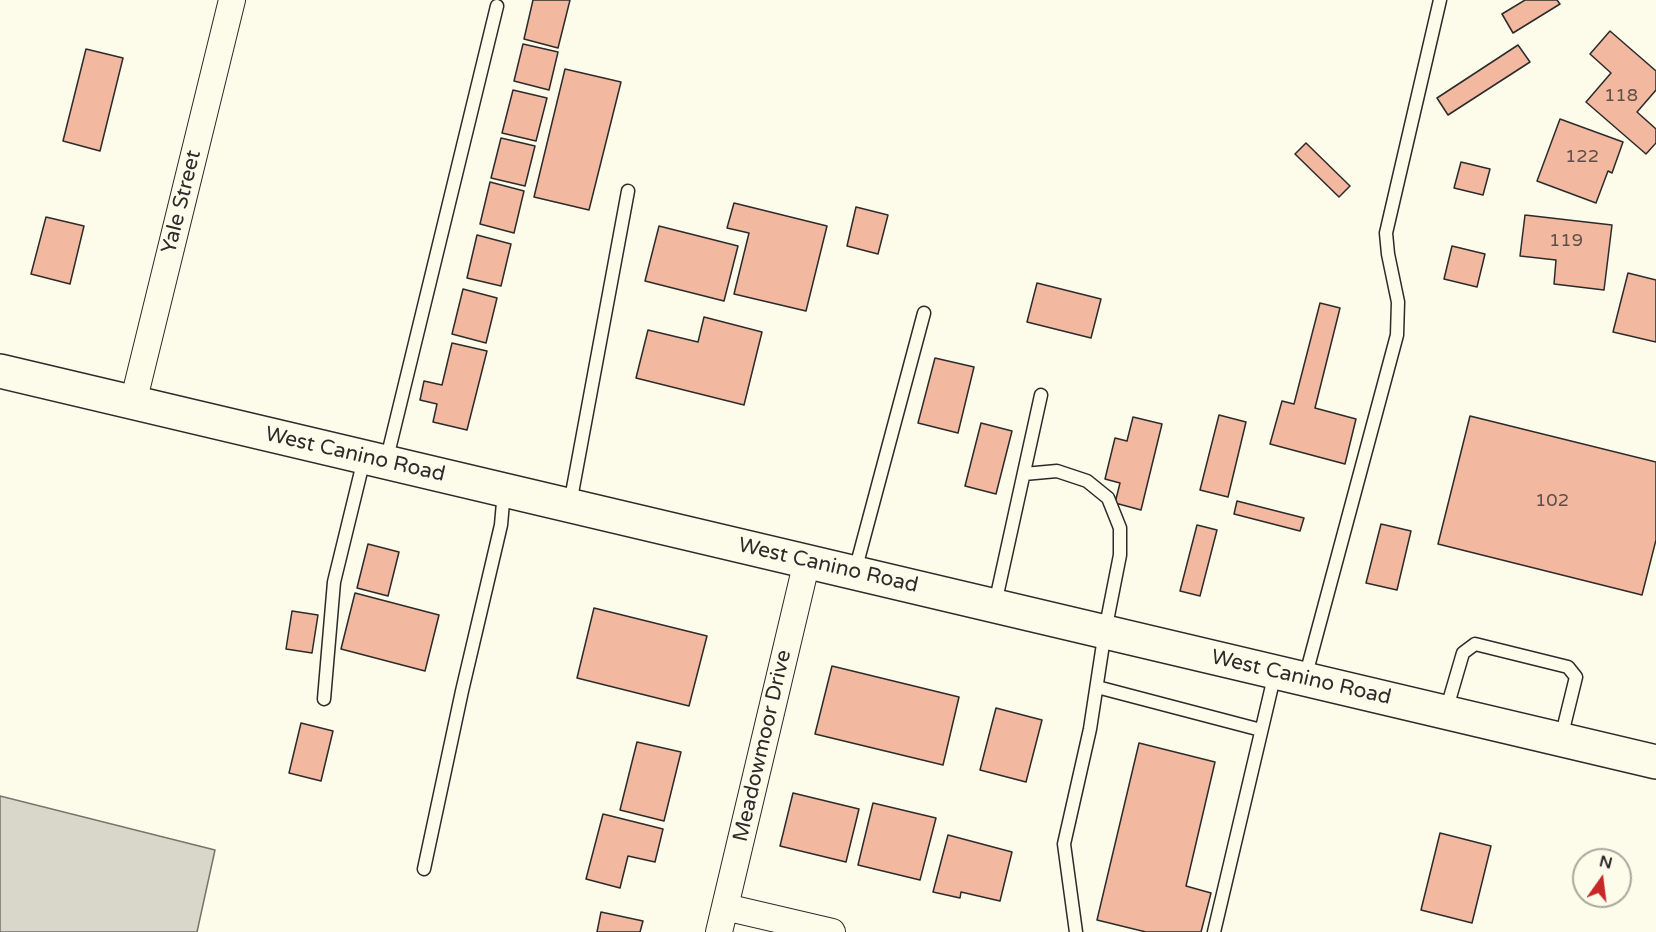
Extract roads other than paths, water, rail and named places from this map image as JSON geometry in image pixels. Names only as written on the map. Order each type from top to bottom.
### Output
[{"type":"street","name":"Yale Street","points":[[133,403],[232,0]]},
{"type":"street","name":"West Canino Road","points":[[0,371],[1656,762]]},
{"type":"street","name":"Meadowmoor Drive","points":[[719,932],[807,561]]},
{"type":"street","points":[[725,907],[832,932]]},
{"type":"lane","points":[[1214,932],[1261,730],[1290,675],[1397,335],[1398,302],[1386,233],[1440,0]]},
{"type":"lane","points":[[324,699],[334,582],[375,460],[497,6]]},
{"type":"lane","points":[[570,506],[628,190]]},
{"type":"lane","points":[[854,572],[924,313]]},
{"type":"lane","points":[[995,605],[1041,395]]},
{"type":"lane","points":[[1024,474],[1057,471],[1087,481],[1108,498],[1120,528],[1120,555],[1105,631],[1090,729],[1065,844],[1076,932]]},
{"type":"lane","points":[[424,870],[462,691],[501,525],[505,490]]},
{"type":"lane","points":[[1446,712],[1463,652],[1475,645],[1568,667],[1576,677],[1561,739]]},
{"type":"lane","points":[[1096,687],[1261,730]]}]
